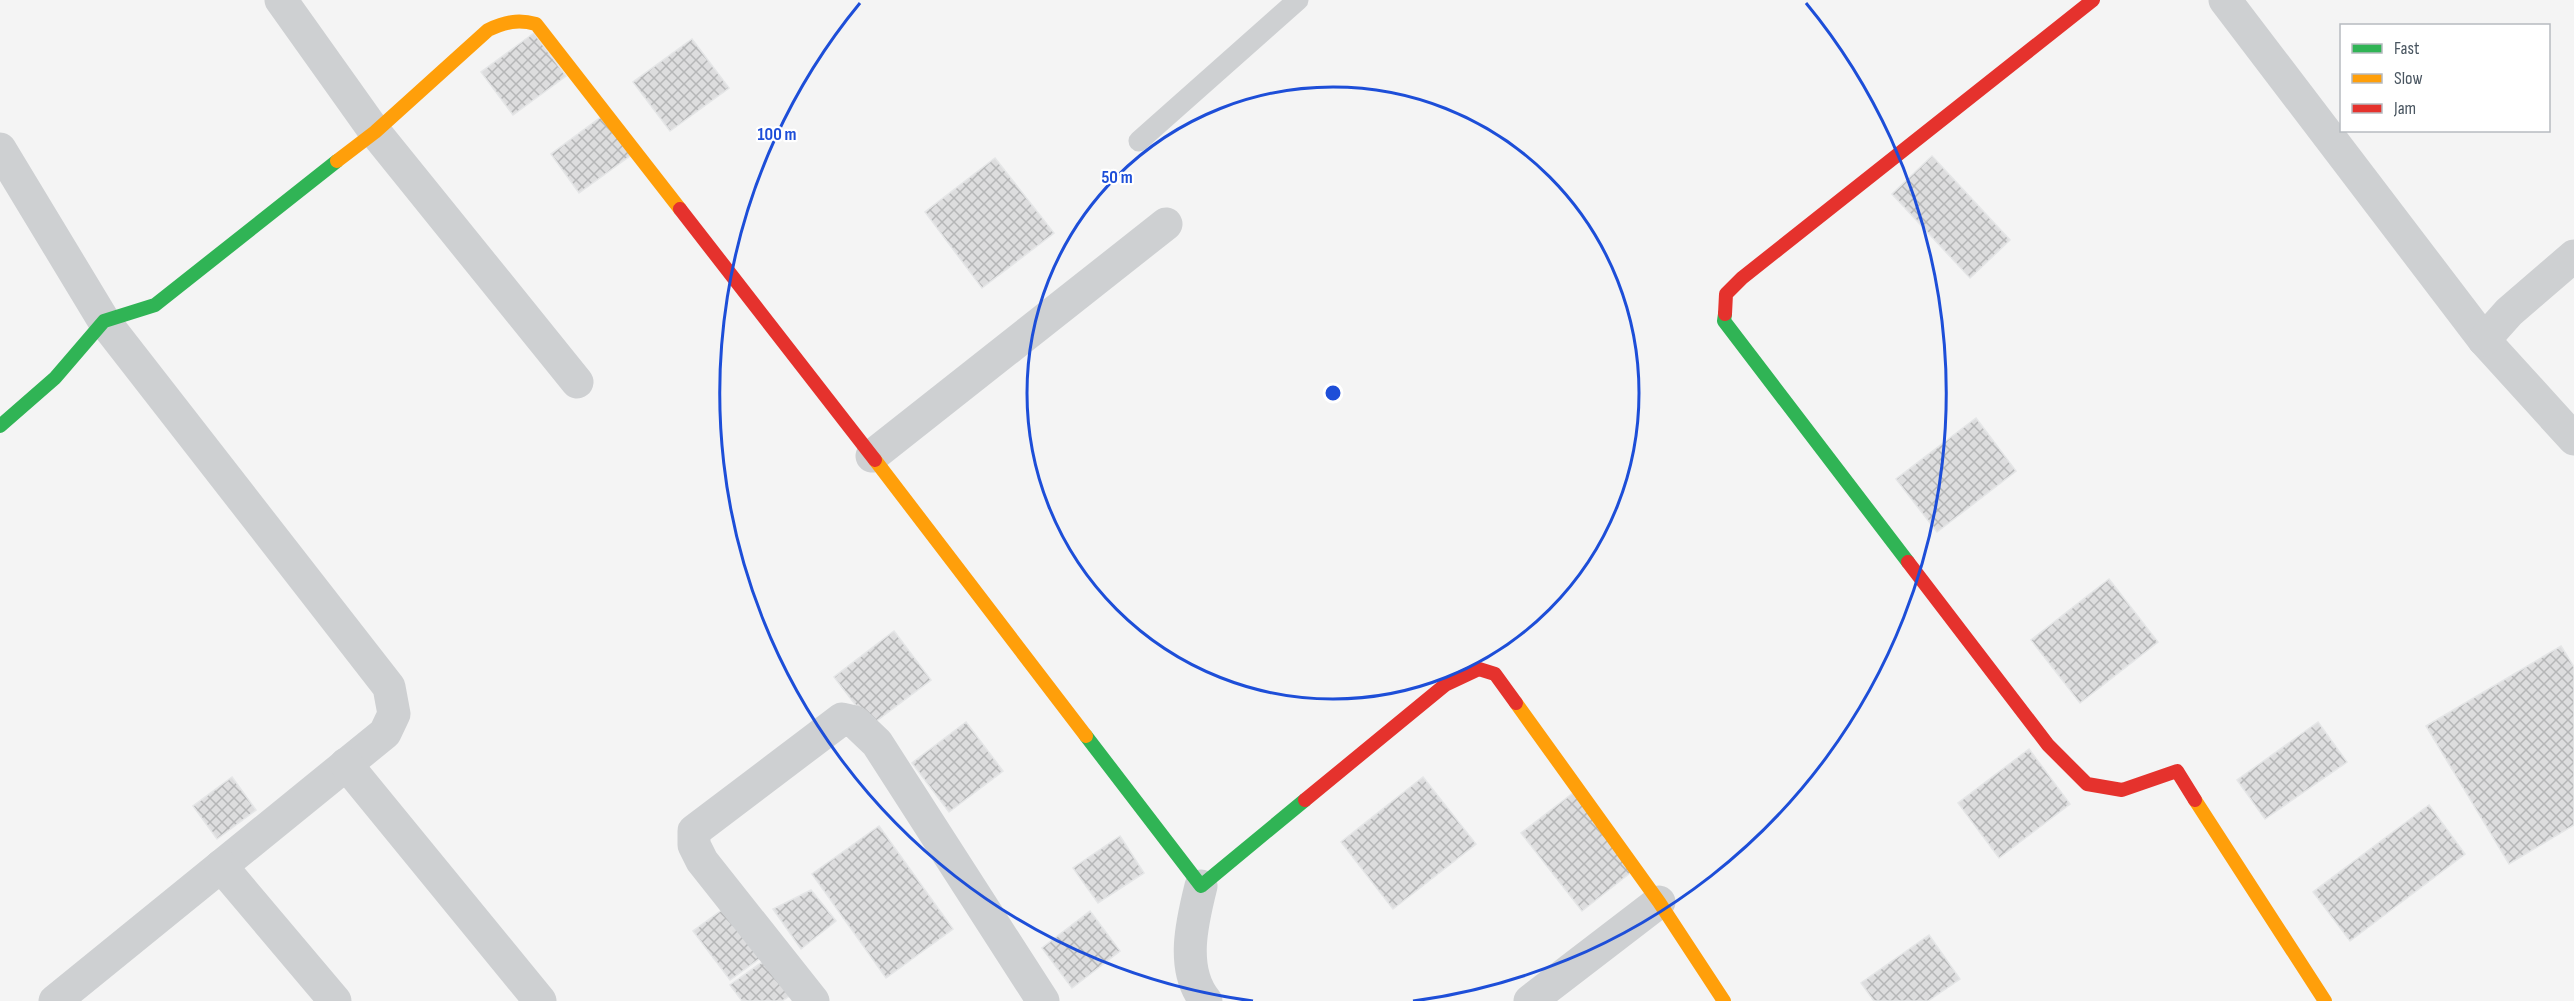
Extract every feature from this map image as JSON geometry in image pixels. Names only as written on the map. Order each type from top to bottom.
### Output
[{"type":"street","points":[[281,0],[375,132],[577,382]]},
{"type":"street","points":[[2093,0],[1742,278],[1726,294],[1724,321],[2048,745],[2071,769],[2087,784],[2122,790],[2177,771],[2325,1001]]},
{"type":"street","points":[[2225,0],[2484,340],[2574,439]]},
{"type":"street","points":[[0,426],[55,378],[104,321],[155,305],[375,132],[488,30],[505,21],[519,18],[536,24],[872,456],[1201,886]]},
{"type":"street","points":[[0,149],[104,321],[389,687],[394,714],[385,733],[55,1001]]},
{"type":"street","points":[[872,456],[1166,224]]},
{"type":"street","points":[[2484,340],[2509,312],[2574,256]]},
{"type":"street","points":[[1206,1001],[1199,993],[1193,971],[1190,933],[1201,886],[1445,685],[1479,669],[1495,674],[1659,903],[1724,1001]]},
{"type":"street","points":[[813,1001],[702,861],[694,845],[694,831],[842,719],[855,722],[878,743],[1044,1001]]},
{"type":"street","points":[[346,764],[540,1001]]},
{"type":"street","points":[[221,866],[335,1001]]},
{"type":"street","points":[[1530,1001],[1659,903]]},
{"type":"lane","points":[[1139,141],[1298,0]]},
{"type":"building","points":[[534,33],[566,76],[513,115],[481,72]]},
{"type":"building","points":[[692,39],[729,88],[670,131],[633,82]]},
{"type":"building","points":[[605,114],[634,153],[579,193],[551,154]]},
{"type":"building","points":[[1932,156],[2010,240],[1970,278],[1892,194]]},
{"type":"building","points":[[995,158],[1054,233],[982,288],[925,212]]},
{"type":"building","points":[[1976,418],[2016,471],[1937,532],[1896,479]]},
{"type":"building","points":[[2109,579],[2158,642],[2080,703],[2031,640]]},
{"type":"building","points":[[894,631],[931,680],[871,725],[834,677]]},
{"type":"building","points":[[2561,646],[2574,667],[2574,825],[2509,864],[2426,726]]},
{"type":"building","points":[[966,722],[1003,771],[949,812],[912,763]]},
{"type":"building","points":[[2318,722],[2347,762],[2265,819],[2237,780]]},
{"type":"building","points":[[2029,749],[2070,804],[1999,858],[1958,803]]},
{"type":"building","points":[[232,777],[256,810],[217,839],[193,806]]},
{"type":"building","points":[[1423,777],[1476,844],[1393,909],[1341,842]]},
{"type":"building","points":[[1573,793],[1634,870],[1582,911],[1521,833]]},
{"type":"building","points":[[2429,805],[2465,854],[2350,941],[2313,892]]},
{"type":"building","points":[[879,826],[953,929],[886,978],[812,874]]},
{"type":"building","points":[[1120,836],[1144,873],[1098,903],[1073,868]]},
{"type":"building","points":[[811,890],[836,921],[801,949],[773,909]]},
{"type":"building","points":[[726,907],[763,956],[730,980],[693,931]]},
{"type":"building","points":[[1090,911],[1120,951],[1072,988],[1042,948]]},
{"type":"building","points":[[1929,935],[1960,979],[1928,1001],[1874,1001],[1861,983]]},
{"type":"building","points":[[765,960],[791,995],[782,1001],[742,1001],[730,985]]},
{"type":"traffic: fast","points":[[0,426],[55,378],[104,321],[155,305],[337,161]]},
{"type":"traffic: fast","points":[[1725,314],[1724,321],[1908,562]]},
{"type":"traffic: fast","points":[[1086,736],[1201,886],[1305,800]]},
{"type":"traffic: slow","points":[[337,161],[375,132],[488,30],[512,22],[529,22],[536,24],[680,209]]},
{"type":"traffic: slow","points":[[875,460],[1086,736]]},
{"type":"traffic: slow","points":[[1516,703],[1659,902],[1724,1001]]},
{"type":"traffic: slow","points":[[2195,800],[2325,1001]]},
{"type":"traffic: jam","points":[[1725,314],[1726,294],[1742,278],[2093,0]]},
{"type":"traffic: jam","points":[[680,209],[875,460]]},
{"type":"traffic: jam","points":[[1908,562],[2048,745],[2087,784],[2122,790],[2177,771],[2195,800]]},
{"type":"traffic: jam","points":[[1305,800],[1445,685],[1479,669],[1495,674],[1516,703]]}]
